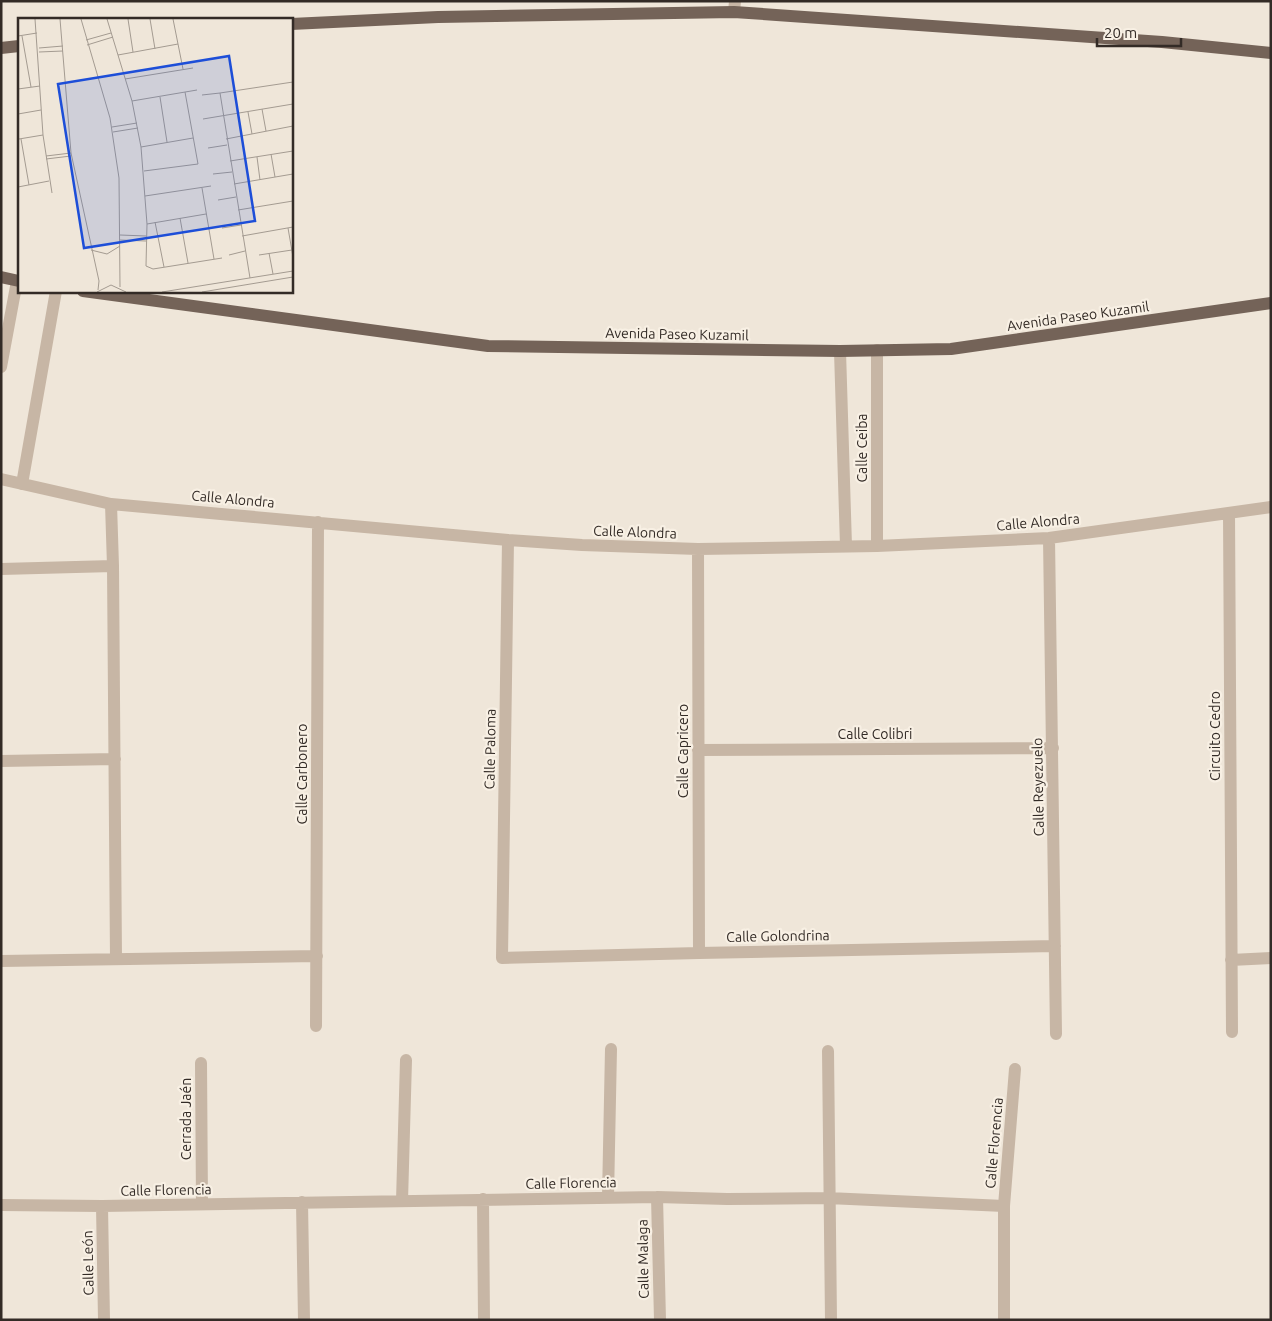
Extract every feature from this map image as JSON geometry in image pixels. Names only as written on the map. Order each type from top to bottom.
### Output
[{"type":"main road","points":[[292,24],[734,7],[1271,53]]},
{"type":"main road","points":[[1,48],[18,46]]},
{"type":"main road","points":[[1,276],[18,281]]},
{"type":"main road","name":"Avenida Paseo Kuzamil","points":[[90,292],[488,346],[840,351],[950,349],[1271,303]]},
{"type":"street","points":[[1,366],[18,281]]},
{"type":"street","points":[[22,484],[56,292]]},
{"type":"street","name":"Calle Ceiba","points":[[877,350],[877,546]]},
{"type":"street","name":"Calle Ceiba","points":[[840,351],[846,546]]},
{"type":"street","name":"Calle Alondra","points":[[1,479],[110,504],[318,522],[412,533],[582,546],[698,549],[877,546],[1049,538],[1271,507]]},
{"type":"street","points":[[110,504],[113,566],[116,959]]},
{"type":"street","name":"Circuito Cedro","points":[[1229,513],[1232,1032]]},
{"type":"street","name":"Calle Carbonero","points":[[316,1026],[318,522]]},
{"type":"street","name":"Calle Reyezuelo","points":[[1049,538],[1056,1034]]},
{"type":"street","name":"Calle Paloma","points":[[502,958],[508,540]]},
{"type":"street","name":"Calle Capricero","points":[[698,549],[699,952]]},
{"type":"street","points":[[1,569],[113,566]]},
{"type":"street","name":"Calle Colibri","points":[[698,750],[1053,748]]},
{"type":"street","points":[[1,761],[115,759]]},
{"type":"street","name":"Calle Golondrina","points":[[502,958],[699,952],[1055,946]]},
{"type":"street","points":[[1,961],[317,956]]},
{"type":"street","points":[[1231,960],[1271,958]]},
{"type":"street","points":[[608,1198],[611,1049]]},
{"type":"street","points":[[828,1052],[828,1198],[831,1320]]},
{"type":"street","points":[[402,1200],[406,1060]]},
{"type":"street","name":"Cerrada Jaén","points":[[201,1063],[202,1204]]},
{"type":"street","name":"Calle Florencia","points":[[1,1205],[102,1206],[657,1197],[727,1199],[828,1198],[1004,1206],[1015,1069]]},
{"type":"street","name":"Calle Malaga","points":[[657,1197],[660,1320]]},
{"type":"street","points":[[483,1199],[484,1320]]},
{"type":"street","points":[[302,1202],[304,1320]]},
{"type":"street","name":"Calle León","points":[[102,1206],[104,1320]]},
{"type":"street","points":[[1004,1206],[1004,1320]]}]
